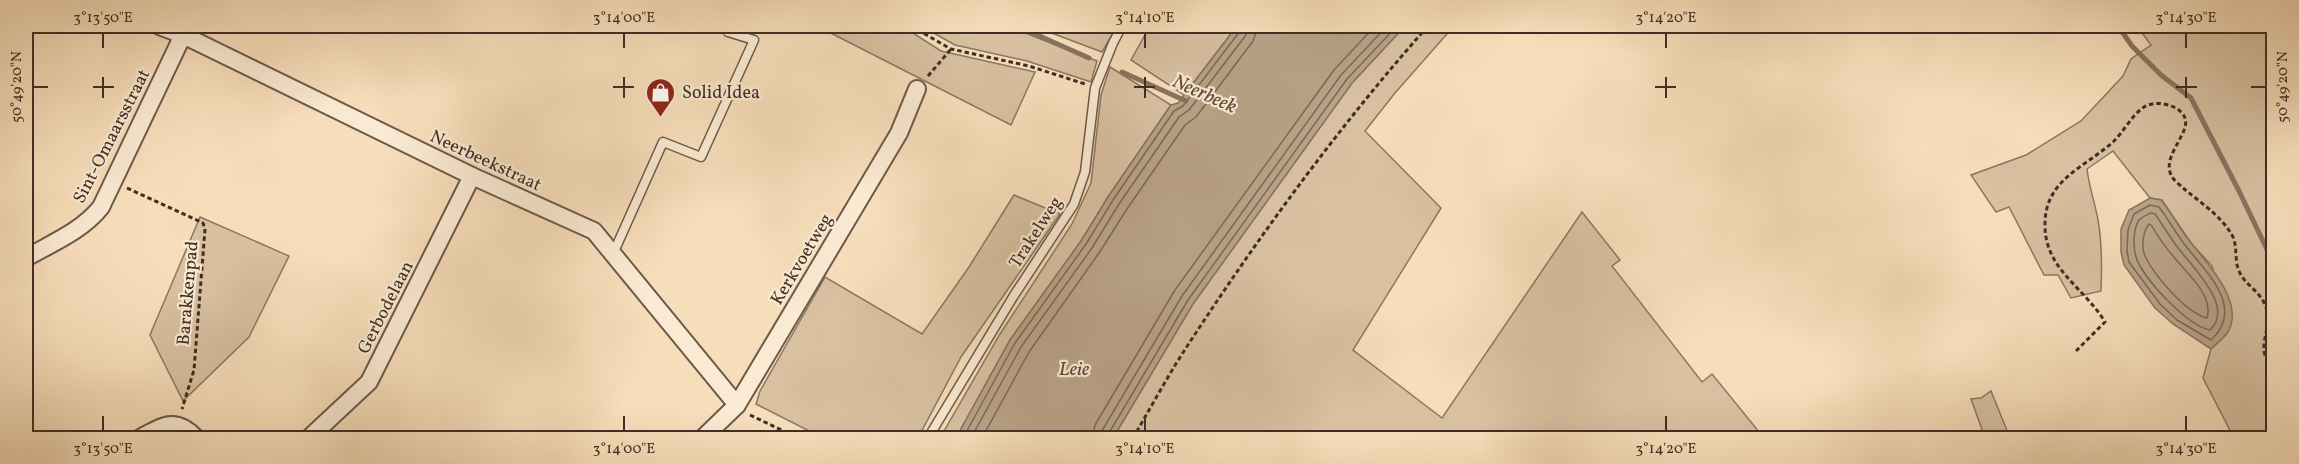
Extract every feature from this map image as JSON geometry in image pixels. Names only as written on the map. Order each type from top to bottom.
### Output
[{"type":"street","name":"Neerbeekstraat","points":[[159,26],[183,34],[472,176],[594,231],[737,405]]},
{"type":"street","name":"Sint-Omaarsstraat","points":[[26,258],[90,220],[100,207],[183,34]]},
{"type":"street","name":"Kerkvoetweg","points":[[703,438],[737,405],[899,133],[917,89]]},
{"type":"street","name":"Gerbodelaan","points":[[309,438],[369,382],[472,176]]},
{"type":"street","points":[[140,438],[162,426],[174,424],[181,426],[196,438]]},
{"type":"lane","name":"Trakelweg","points":[[928,438],[1013,297],[1074,204],[1085,172],[1095,87],[1122,26]]},
{"type":"lane","points":[[613,255],[663,142],[701,157],[754,40],[728,32]]},
{"type":"path","points":[[911,26],[951,49],[1029,66],[1095,87]]},
{"type":"path","points":[[1133,438],[1185,350],[1264,235],[1375,86],[1428,26]]},
{"type":"path","points":[[917,89],[951,49]]},
{"type":"path","points":[[2076,351],[2105,322],[2071,284],[2052,258],[2045,225],[2047,206],[2062,180],[2113,141],[2144,107],[2165,104],[2183,113],[2186,120],[2184,130],[2171,154],[2168,166],[2171,177],[2220,220],[2232,235],[2239,272],[2257,292],[2267,310],[2264,350],[2274,372]]},
{"type":"path","name":"Barakkenpad","points":[[113,181],[203,223],[205,229],[194,370],[182,405],[181,426]]},
{"type":"path","points":[[737,405],[742,411],[798,438]]},
{"type":"shaded area","points":[[817,26],[902,26],[941,51],[1035,72],[1011,125]]},
{"type":"shaded area","points":[[921,26],[1007,26],[1097,61],[1091,82],[1027,61],[955,45]]},
{"type":"shaded area","points":[[1033,26],[1117,26],[1102,52]]},
{"type":"shaded area","points":[[1150,26],[1237,26],[1184,95],[1131,60]]},
{"type":"shaded area","points":[[1405,26],[1454,26],[1365,131],[1441,208],[1353,350],[1442,418],[1582,212],[1620,260],[1612,266],[1702,382],[1712,374],[1764,438],[1113,438],[1193,304],[1352,83]]},
{"type":"shaded area","points":[[2137,26],[2273,26],[2273,438],[2234,438],[2203,378],[2211,349],[2228,332],[2212,266],[2191,243],[2162,200],[2150,198],[2113,151],[2087,169],[2099,229],[2101,291],[2071,298],[2058,275],[2044,275],[2009,207],[1996,212],[1971,175],[2026,155],[2081,121],[2123,76],[2131,59],[2151,45]]},
{"type":"shaded area","points":[[1110,67],[1171,105],[1081,241],[1010,340],[956,438],[940,438],[1000,334],[1072,224],[1091,183],[1101,95]]},
{"type":"shaded area","points":[[1014,195],[1060,214],[961,357],[918,438],[823,438],[756,404],[760,391],[825,277],[922,334],[969,267]]},
{"type":"shaded area","points":[[200,217],[289,256],[249,337],[183,401],[150,335]]},
{"type":"shaded area","points":[[1991,391],[2010,438],[1985,438],[1971,399],[1981,398]]},
{"type":"water","name":"Leie","points":[[1237,26],[1405,26],[1352,83],[1193,304],[1113,438],[956,438],[1010,340],[1081,241],[1171,105],[1178,103]]},
{"type":"water","points":[[2150,198],[2161,200],[2214,272],[2228,296],[2232,308],[2232,320],[2228,332],[2211,349],[2173,324],[2155,308],[2124,265],[2121,252],[2121,229],[2129,210]]},
{"type":"waterway","name":"Neerbeek","points":[[1017,26],[1089,58]]},
{"type":"waterway","points":[[2118,26],[2132,46],[2161,75],[2191,98],[2274,264]]},
{"type":"waterway","name":"Neerbeek","points":[[1122,72],[1186,101]]},
{"type":"place","name":"Solid Idea","points":[[661,118]]}]
